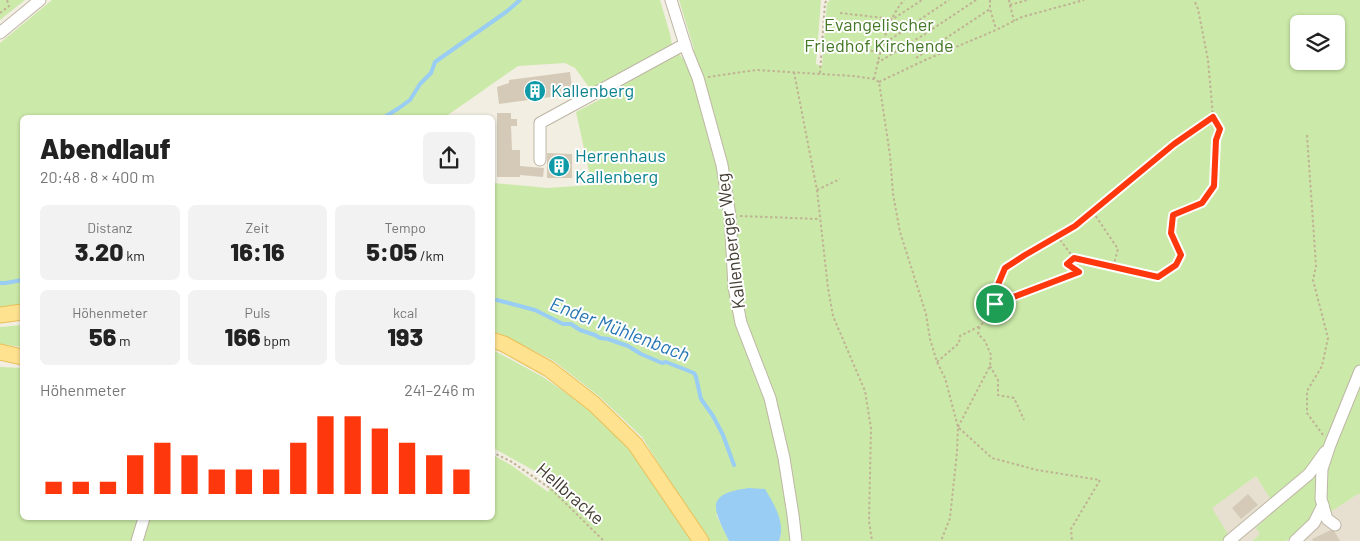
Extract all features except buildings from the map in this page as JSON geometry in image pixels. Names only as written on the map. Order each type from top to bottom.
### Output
[{"type":"main road","points":[[0,315],[20,312]]},
{"type":"main road","points":[[495,341],[549,369],[594,404],[636,444],[700,541]]},
{"type":"main road","points":[[0,352],[20,356]]},
{"type":"street","points":[[0,33],[40,0]]},
{"type":"street","name":"Kallenberger Weg","points":[[671,0],[698,78],[722,165],[730,216],[734,287],[741,323],[770,398],[784,458],[796,541]]},
{"type":"street","points":[[540,160],[540,123],[685,44]]},
{"type":"street","points":[[1335,524],[1327,519],[1321,499],[1322,468],[1360,371]]},
{"type":"street","points":[[1229,541],[1309,474],[1330,445]]},
{"type":"street","points":[[1295,541],[1314,523],[1323,505]]},
{"type":"street","points":[[137,541],[143,520]]},
{"type":"path","points":[[0,14],[9,6],[6,0]]},
{"type":"path","points":[[820,73],[825,3],[827,0]]},
{"type":"path","points":[[874,79],[888,26],[904,0]]},
{"type":"path","points":[[840,13],[893,19],[922,0]]},
{"type":"path","points":[[882,45],[949,0]]},
{"type":"path","points":[[878,63],[976,0]]},
{"type":"path","points":[[990,0],[990,9],[996,30]]},
{"type":"path","points":[[1009,0],[1014,21]]},
{"type":"path","points":[[1010,5],[1027,0]]},
{"type":"path","points":[[879,82],[1022,17],[1084,0]]},
{"type":"path","points":[[1057,236],[1074,258],[1158,277],[1176,265],[1181,255],[1171,233],[1173,215],[1202,203],[1214,186],[1216,140],[1220,129],[1213,117],[1210,74],[1198,8],[1194,0]]},
{"type":"path","points":[[916,58],[990,9]]},
{"type":"path","points":[[836,46],[880,52]]},
{"type":"path","points":[[698,78],[756,70],[853,76],[874,79],[879,82]]},
{"type":"path","points":[[794,72],[817,190],[833,316],[865,391],[871,428],[869,521],[872,541]]},
{"type":"path","points":[[879,82],[890,155],[893,194],[900,232],[926,314],[930,339],[937,362],[945,378],[958,427],[950,518],[941,541]]},
{"type":"path","points":[[995,304],[994,294],[1005,268],[1075,226],[1174,144],[1213,117]]},
{"type":"path","points":[[1307,135],[1316,266],[1313,280],[1328,338],[1322,366],[1307,391],[1308,413],[1330,445]]},
{"type":"path","points":[[817,190],[840,179]]},
{"type":"path","points":[[1093,212],[1118,249],[1114,267]]},
{"type":"path","points":[[730,216],[820,220]]},
{"type":"path","points":[[937,362],[959,343],[960,336],[980,326],[985,321],[987,311],[995,304],[1079,272],[1067,264],[1074,258]]},
{"type":"path","points":[[958,427],[990,366],[990,355],[985,341],[978,334],[980,326]]},
{"type":"path","points":[[990,366],[998,380],[998,394],[1014,398],[1024,420]]},
{"type":"path","points":[[958,427],[992,458],[1037,470],[1100,480],[1071,529],[1072,541]]},
{"type":"path","name":"Hellbracke","points":[[495,454],[512,462],[551,489],[604,541]]},
{"type":"shaded area","points":[[1256,476],[1277,508],[1260,534],[1252,541],[1232,541],[1211,508]]},
{"type":"shaded area","points":[[1360,494],[1360,541],[1286,541]]},
{"type":"green space","points":[[0,0],[25,0],[0,20]]},
{"type":"green space","points":[[52,0],[660,0],[672,45],[591,90],[575,68],[565,63],[518,66],[448,115],[20,115],[20,306],[0,308],[0,43]]},
{"type":"green space","name":"Evangelischer Friedhof Kirchende","points":[[679,0],[821,0],[816,64],[822,66],[827,3],[830,0],[1360,0],[1360,494],[1286,541],[1252,541],[1260,534],[1256,528],[1276,508],[1256,476],[1212,508],[1232,541],[779,541],[781,535],[716,514],[729,541],[707,541],[642,437],[600,397],[554,361],[495,332],[495,183],[548,188],[592,185],[576,112],[678,52],[682,58],[694,49]]},
{"type":"green space","points":[[20,325],[20,347],[0,344],[0,327]]},
{"type":"green space","points":[[495,351],[543,377],[589,409],[631,449],[692,541],[139,541],[143,525],[136,524],[131,541],[0,541],[0,367],[20,368],[20,520],[495,520],[495,456],[511,465],[548,492],[553,481],[495,449]]},
{"type":"water","points":[[749,488],[765,489],[772,501],[780,521],[781,534],[779,541],[729,541],[719,520],[716,504],[725,494]]},
{"type":"waterway","points":[[388,115],[410,100],[420,84],[431,73],[435,62],[520,0]]},
{"type":"waterway","name":"Ender Mühlenbach","points":[[0,283],[20,280]]},
{"type":"waterway","name":"Ender Mühlenbach","points":[[497,300],[535,310],[563,324],[571,324],[600,338],[628,346],[662,363],[666,362],[694,373],[701,399],[723,435],[734,465]]},
{"type":"place","name":"Kallenberg","points":[[535,91]]},
{"type":"place","name":"Herrenhaus Kallenberg","points":[[559,166]]},
{"type":"route","points":[[1213,117],[1220,129],[1216,140],[1214,186],[1202,203],[1173,215],[1171,233],[1181,255],[1176,265],[1158,277],[1074,258],[1067,264],[1079,272],[995,304],[994,294],[1005,268],[1075,226],[1174,144],[1213,117]]}]
